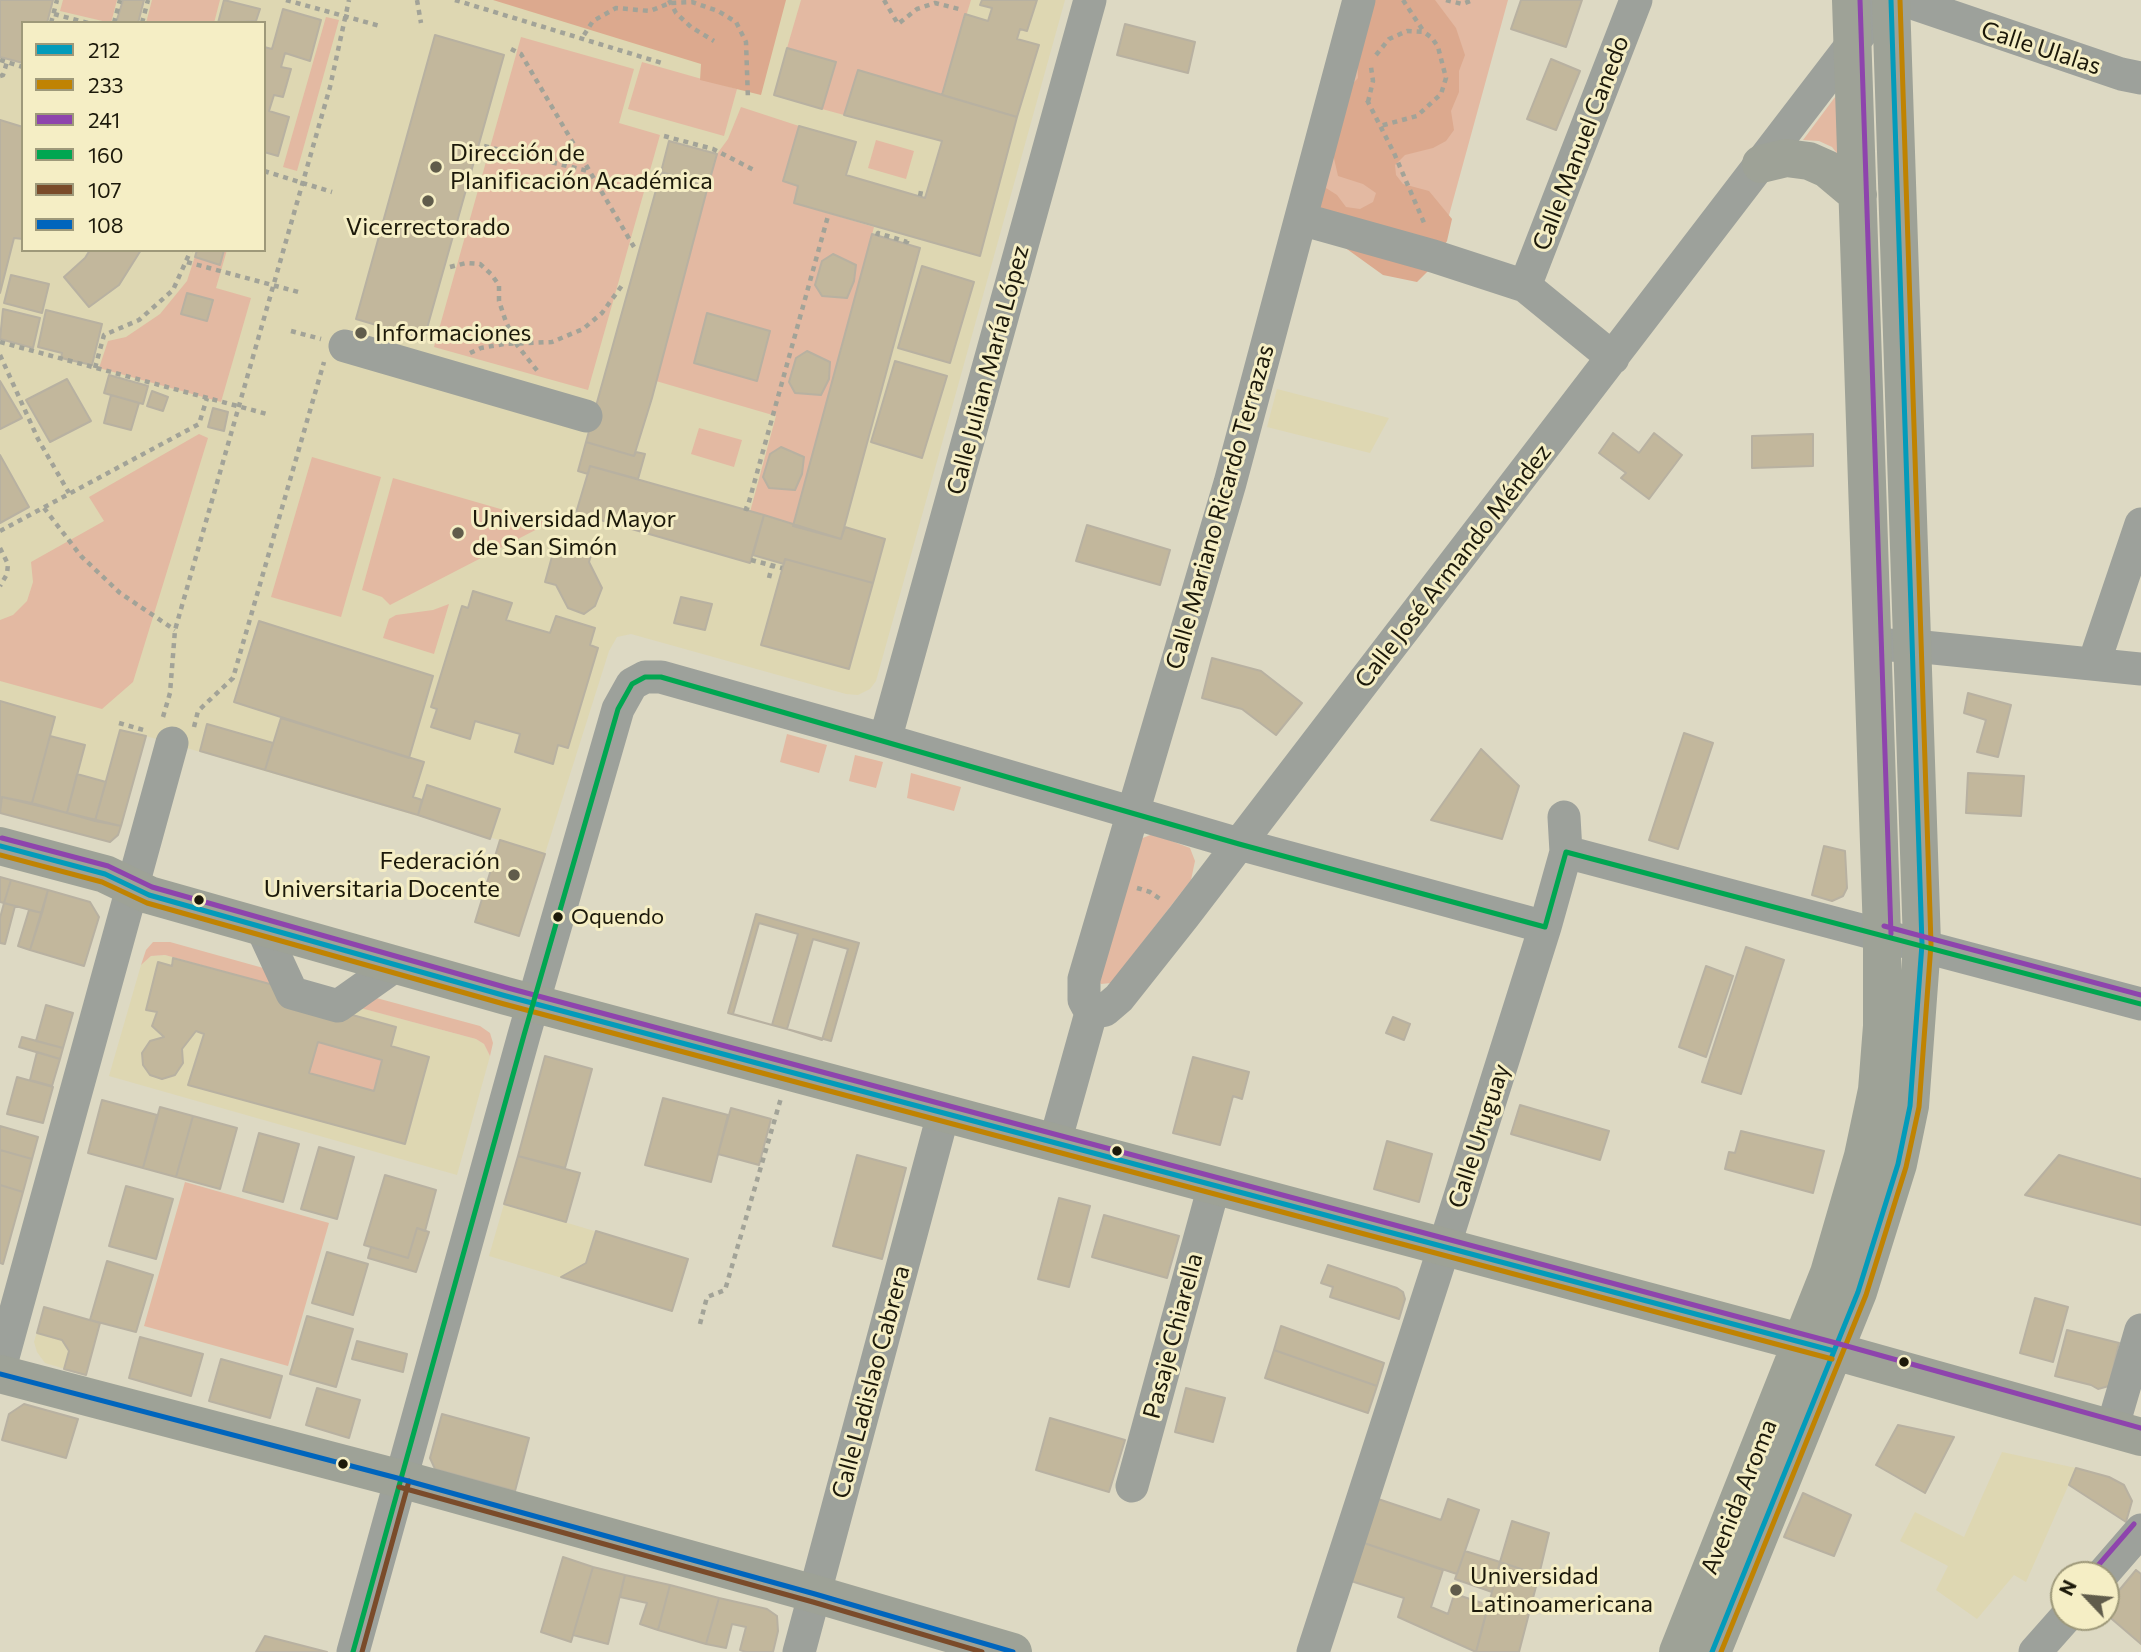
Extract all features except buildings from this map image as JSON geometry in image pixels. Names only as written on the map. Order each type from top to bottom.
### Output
[{"type":"main road","points":[[1817,1346],[1829,1273],[1864,1156],[1877,1090],[1882,1026],[1882,934],[1852,0]]},
{"type":"main road","points":[[1817,1346],[1858,1292],[1898,1164],[1910,1106],[1922,944],[1914,646],[1888,0]]},
{"type":"main road","points":[[1761,164],[1786,158],[1809,161],[1827,169],[1858,195]]},
{"type":"main road","points":[[0,846],[105,874],[149,895],[261,928],[1444,1248],[1817,1346],[2127,1433]]},
{"type":"main road","name":"Avenida Aroma","points":[[1678,1652],[1817,1346]]},
{"type":"main road","name":"Avenida Aroma","points":[[1712,1652],[1817,1346]]},
{"type":"main road","points":[[0,1374],[401,1479],[1013,1652]]},
{"type":"street","name":"Calle Julian María López","points":[[885,740],[1090,0]]},
{"type":"street","name":"Calle Mariano Ricardo Terrazas","points":[[1091,1013],[1084,1000],[1084,979],[1230,483],[1359,0]]},
{"type":"street","name":"Calle Manuel Canedo","points":[[1525,286],[1636,0]]},
{"type":"street","name":"Calle José Armando Méndez","points":[[1091,1013],[1105,1010],[1119,998],[1888,0]]},
{"type":"street","name":"Calle Ulalas","points":[[1903,0],[2121,74],[2141,78]]},
{"type":"street","points":[[1301,219],[1525,286],[1613,358]]},
{"type":"street","points":[[336,350],[586,416]]},
{"type":"street","points":[[2094,663],[2141,524]]},
{"type":"street","points":[[1872,645],[1914,646],[2141,669]]},
{"type":"street","points":[[353,1652],[533,1003],[618,709],[632,684],[645,677],[661,677],[1239,844],[1545,928]]},
{"type":"street","points":[[0,1368],[132,886],[165,739]]},
{"type":"street","name":"Calle Uruguay","points":[[1313,1652],[1545,928],[1566,852],[1564,817]]},
{"type":"street","points":[[1566,852],[2141,1004]]},
{"type":"street","points":[[261,928],[292,993],[338,1006],[396,965]]},
{"type":"street","points":[[1055,1142],[1091,1013]]},
{"type":"street","name":"Calle Ladislao Cabrera","points":[[799,1652],[944,1111]]},
{"type":"street","name":"Pasaje Chiarella","points":[[1132,1486],[1214,1186]]},
{"type":"street","points":[[2127,1433],[2141,1330]]},
{"type":"street","points":[[2114,1561],[2141,1530]]},
{"type":"street","points":[[2035,1652],[2054,1631]]},
{"type":"path","points":[[52,21],[57,0]]},
{"type":"path","points":[[115,21],[120,0]]},
{"type":"path","points":[[143,21],[148,0]]},
{"type":"path","points":[[286,0],[380,26]]},
{"type":"path","points":[[170,693],[175,630],[330,87],[349,0]]},
{"type":"path","points":[[416,0],[421,23]]},
{"type":"path","points":[[455,0],[665,64]]},
{"type":"path","points":[[884,0],[898,24],[917,9],[935,3],[963,10]]},
{"type":"path","points":[[1380,126],[1417,116],[1441,94],[1446,78],[1438,47],[1424,32],[1403,0]]},
{"type":"path","points":[[1446,0],[1462,4],[1473,0]]},
{"type":"path","points":[[669,2],[691,27],[714,41]]},
{"type":"path","points":[[584,35],[593,21],[615,8],[650,11],[669,2],[692,2],[718,11],[736,22],[747,42],[748,100]]},
{"type":"path","points":[[54,14],[80,21]]},
{"type":"path","points":[[1368,102],[1373,81],[1371,68],[1377,52],[1388,39],[1407,31],[1424,32]]},
{"type":"path","points":[[511,49],[520,54],[634,247]]},
{"type":"path","points":[[0,60],[21,66]]},
{"type":"path","points":[[0,76],[3,75],[8,62]]},
{"type":"path","points":[[1363,93],[1427,228]]},
{"type":"path","points":[[664,136],[713,151],[754,170]]},
{"type":"path","points":[[484,146],[589,171]]},
{"type":"path","points":[[266,173],[332,192]]},
{"type":"path","points":[[744,508],[747,509],[828,216]]},
{"type":"path","points":[[877,236],[878,233],[907,242],[909,236]]},
{"type":"path","points":[[95,368],[104,335],[139,320],[173,290],[190,252]]},
{"type":"path","points":[[187,262],[302,293]]},
{"type":"path","points":[[450,267],[466,263],[480,264],[491,274],[499,285],[499,301],[517,345],[542,377]]},
{"type":"path","points":[[458,358],[481,348],[504,344],[552,342],[583,330],[602,313],[623,284]]},
{"type":"path","points":[[0,342],[267,414]]},
{"type":"path","points":[[198,710],[233,678],[336,350]]},
{"type":"path","points":[[0,355],[38,439],[69,493]]},
{"type":"path","points":[[0,531],[199,424],[207,398]]},
{"type":"path","points":[[44,508],[81,556],[121,593],[175,630]]},
{"type":"path","points":[[0,548],[8,564],[7,574],[0,586]]},
{"type":"path","points":[[751,560],[782,568]]},
{"type":"path","points":[[769,578],[772,566]]},
{"type":"path","points":[[119,723],[165,739]]},
{"type":"path","points":[[1126,886],[1150,892],[1169,905]]},
{"type":"path","points":[[699,1324],[707,1297],[724,1290],[788,1070]]},
{"type":"shaded area","name":"Universidad Mayor de San Simón","points":[[0,0],[1065,0],[876,681],[870,689],[858,695],[846,694],[631,634],[617,637],[609,651],[519,936],[475,922],[499,840],[146,736],[118,835],[110,842],[0,813]]},
{"type":"shaded area","points":[[63,0],[117,0],[112,21],[60,11]]},
{"type":"shaded area","points":[[152,0],[220,0],[215,21],[147,21]]},
{"type":"shaded area","points":[[493,0],[786,0],[761,95],[700,80],[701,64]]},
{"type":"shaded area","points":[[801,0],[971,0],[942,95],[844,115],[822,109],[835,62],[787,48]]},
{"type":"shaded area","points":[[1365,0],[1435,0],[1456,28],[1465,55],[1459,71],[1459,92],[1451,111],[1454,130],[1446,141],[1433,148],[1405,155],[1395,165],[1396,175],[1403,184],[1429,191],[1452,219],[1447,241],[1429,270],[1417,282],[1383,275],[1333,239],[1308,198],[1326,188],[1337,195],[1346,207],[1360,209],[1373,202],[1376,193],[1363,184],[1338,176],[1333,154],[1336,101],[1358,78],[1356,28]]},
{"type":"shaded area","points":[[1370,0],[1508,0],[1440,248],[1320,206]]},
{"type":"shaded area","points":[[326,17],[339,20],[297,171],[283,167]]},
{"type":"shaded area","points":[[521,37],[634,69],[619,123],[660,135],[588,390],[434,347]]},
{"type":"shaded area","points":[[642,62],[737,89],[724,136],[628,109]]},
{"type":"shaded area","points":[[1841,89],[1843,161],[1832,147],[1819,141],[1803,140]]},
{"type":"shaded area","points":[[741,107],[799,126],[783,181],[798,186],[794,203],[874,227],[794,524],[750,512],[776,416],[656,381],[717,154],[728,139]]},
{"type":"shaded area","points":[[876,140],[914,151],[906,179],[868,168]]},
{"type":"shaded area","points":[[196,252],[226,252],[216,288],[251,298],[221,402],[99,368],[108,341],[126,337],[160,314],[187,281]]},
{"type":"shaded area","points":[[1277,389],[1389,418],[1370,453],[1267,427]]},
{"type":"shaded area","points":[[699,428],[742,440],[734,467],[691,454]]},
{"type":"shaded area","points":[[199,434],[208,438],[133,682],[102,709],[0,681],[0,620],[13,615],[27,601],[33,582],[31,562],[104,521],[89,497]]},
{"type":"shaded area","points":[[312,457],[381,477],[341,617],[271,597]]},
{"type":"shaded area","points":[[393,478],[549,523],[390,605],[382,597],[362,590]]},
{"type":"shaded area","points":[[449,604],[434,654],[383,638],[389,619],[396,615],[433,610]]},
{"type":"shaded area","points":[[787,734],[827,745],[819,773],[780,762]]},
{"type":"shaded area","points":[[855,755],[883,762],[876,788],[849,781]]},
{"type":"shaded area","points":[[911,773],[961,787],[954,811],[907,798]]},
{"type":"shaded area","points":[[1153,834],[1190,848],[1195,861],[1191,880],[1111,983],[1101,984],[1098,980],[1140,839]]},
{"type":"shaded area","points":[[153,942],[170,942],[274,971],[281,987],[165,955],[151,956],[141,965],[146,950]]},
{"type":"shaded area","points":[[165,955],[476,1039],[484,1044],[490,1056],[457,1175],[109,1076],[141,965],[151,956]]},
{"type":"shaded area","points":[[369,996],[480,1026],[490,1033],[493,1043],[490,1056],[484,1044],[476,1039],[353,1006]]},
{"type":"shaded area","points":[[318,1042],[382,1060],[374,1091],[309,1073]]},
{"type":"shaded area","points":[[185,1182],[329,1223],[288,1366],[144,1326]]},
{"type":"shaded area","points":[[504,1204],[688,1259],[672,1311],[489,1256]]},
{"type":"shaded area","points":[[44,1307],[100,1323],[86,1375],[45,1363],[37,1352],[34,1342]]},
{"type":"shaded area","points":[[2002,1452],[2076,1468],[2026,1582],[2014,1575],[1977,1619],[1936,1590],[1948,1566],[1900,1541],[1915,1512],[1964,1537]]},
{"type":"transit line","name":"241","points":[[1860,0],[1891,934]]},
{"type":"transit line","name":"212","points":[[1712,1652],[1858,1292],[1898,1164],[1910,1106],[1922,944],[1891,0]]},
{"type":"transit line","name":"233","points":[[1721,1652],[1866,1295],[1906,1167],[1919,1107],[1931,944],[1900,0]]},
{"type":"transit line","name":"160","points":[[353,1652],[524,1035],[618,709],[632,684],[645,677],[661,677],[1239,844],[1545,927],[1566,852],[2141,1004]]},
{"type":"transit line","name":"241","points":[[2,838],[108,866],[152,887],[508,988],[1836,1343],[2141,1428]]},
{"type":"transit line","name":"212","points":[[0,846],[105,874],[149,895],[506,996],[1834,1351]]},
{"type":"transit line","name":"233","points":[[0,855],[102,882],[147,903],[504,1004],[1832,1359]]},
{"type":"transit line","name":"241","points":[[1884,926],[2141,995]]},
{"type":"transit line","name":"108","points":[[0,1374],[401,1479],[1013,1652]]},
{"type":"transit line","name":"107","points":[[362,1652],[409,1481]]},
{"type":"transit line","name":"107","points":[[399,1487],[982,1652]]},
{"type":"transit line","name":"241","points":[[2102,1561],[2134,1524]]},
{"type":"place","name":"Dirección de Planificación Académica","points":[[436,167]]},
{"type":"place","name":"Vicerrectorado","points":[[428,201]]},
{"type":"place","name":"Informaciones","points":[[361,333]]},
{"type":"place","name":"Universidad Mayor de San Simón","points":[[458,533]]},
{"type":"place","name":"Federación Universitaria Docente","points":[[514,875]]},
{"type":"place","name":"Oquendo","points":[[558,917]]},
{"type":"place","name":"Universidad Latinoamericana","points":[[1456,1590]]}]
